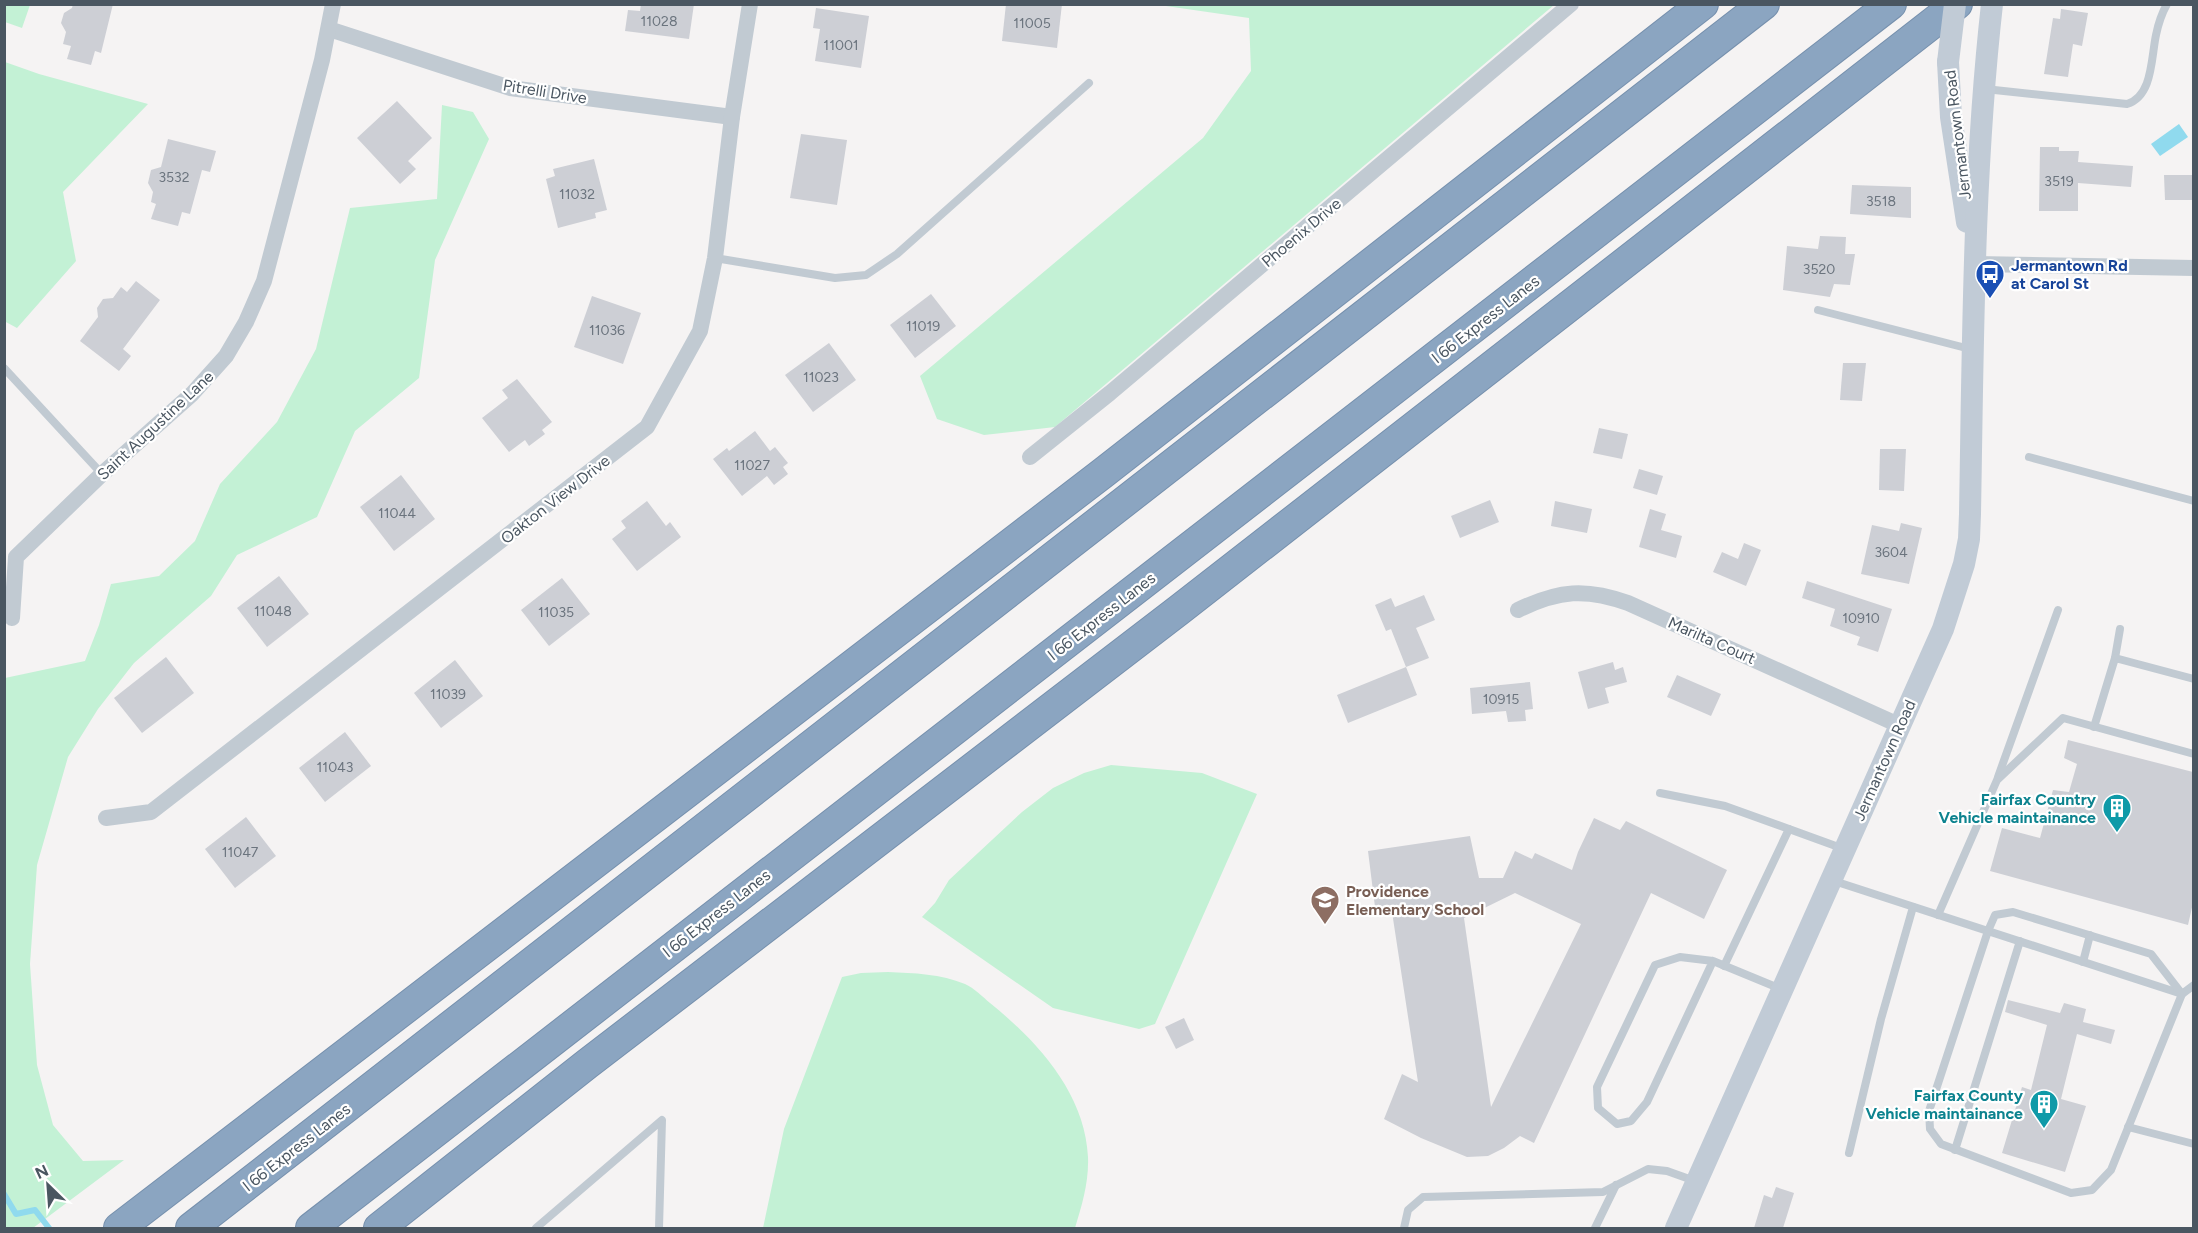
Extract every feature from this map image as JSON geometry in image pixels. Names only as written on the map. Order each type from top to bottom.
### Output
[{"type":"highway","points":[[119,1228],[1103,473],[1703,4]]},
{"type":"highway","name":"I 66 Express Lanes","points":[[191,1228],[1764,4]]},
{"type":"highway","name":"I 66 Express Lanes","points":[[311,1228],[1891,4]]},
{"type":"highway","points":[[379,1228],[586,1064],[1179,610],[1956,4]]},
{"type":"main road","name":"Jermantown Road","points":[[1956,4],[1948,62],[1951,117],[1975,264]]},
{"type":"main road","name":"Jermantown Road","points":[[1676,1228],[1901,726],[1943,629],[1957,589],[1969,539],[1975,264],[1984,89],[1992,4]]},
{"type":"street","name":"Saint Augustine Lane","points":[[12,618],[16,557],[102,474],[192,394],[226,356],[246,322],[264,281],[329,30],[333,4]]},
{"type":"street","name":"Oakton View Drive","points":[[106,818],[151,812],[647,427],[700,331],[716,258],[732,117],[750,4]]},
{"type":"street","name":"Phoenix Drive","points":[[1030,457],[1119,385],[1571,4]]},
{"type":"street","name":"Pitrelli Drive","points":[[329,30],[510,88],[732,117]]},
{"type":"street","points":[[1975,264],[2193,268]]},
{"type":"street","name":"Marilta Court","points":[[1518,610],[1555,595],[1592,593],[1606,595],[1901,726]]},
{"type":"lane","points":[[1984,89],[2127,104],[2136,101],[2143,92],[2148,78],[2156,32],[2167,4]]},
{"type":"lane","points":[[716,258],[836,278],[866,275],[897,254],[1089,83]]},
{"type":"lane","points":[[1818,310],[1973,350]]},
{"type":"lane","points":[[4,368],[102,474]]},
{"type":"lane","points":[[2029,457],[2193,501]]},
{"type":"lane","points":[[1938,915],[1997,780],[2058,610]]},
{"type":"lane","points":[[2094,727],[2115,658],[2120,629]]},
{"type":"lane","points":[[2115,658],[2193,679]]},
{"type":"lane","points":[[1997,780],[2062,718],[2193,754]]},
{"type":"lane","points":[[1660,793],[1725,806],[1844,849]]},
{"type":"lane","points":[[1724,966],[1789,829]]},
{"type":"lane","points":[[1831,879],[2182,994]]},
{"type":"lane","points":[[1849,1153],[1881,1019],[1913,907]]},
{"type":"lane","points":[[2182,994],[2151,954],[2013,912],[1995,915],[1929,1111],[1930,1129],[1941,1144],[1954,1150],[2071,1193],[2092,1190],[2111,1170],[2182,994],[2193,985]]},
{"type":"lane","points":[[2083,962],[2090,935]]},
{"type":"lane","points":[[1954,1150],[2020,941]]},
{"type":"lane","points":[[1713,961],[1647,1102],[1631,1120],[1617,1124],[1598,1107],[1597,1087],[1655,964],[1680,957],[1713,961],[1782,989]]},
{"type":"lane","points":[[536,1228],[662,1120],[659,1228]]},
{"type":"lane","points":[[2128,1127],[2193,1144]]},
{"type":"lane","points":[[1404,1228],[1408,1210],[1423,1197],[1603,1192],[1648,1169],[1667,1171],[1696,1182]]},
{"type":"lane","points":[[1595,1228],[1616,1185]]},
{"type":"green space","points":[[5,4],[30,5],[22,28],[5,22]]},
{"type":"green space","points":[[1159,5],[1554,5],[1055,427],[984,435],[937,419],[920,376],[1203,138],[1251,71],[1249,18]]},
{"type":"green space","points":[[5,62],[39,74],[148,104],[63,192],[76,261],[17,328],[4,321]]},
{"type":"green space","points":[[442,105],[473,112],[489,139],[435,260],[419,378],[355,431],[317,517],[237,555],[211,596],[134,663],[98,709],[68,757],[37,865],[30,964],[37,1065],[53,1125],[83,1161],[124,1160],[33,1228],[5,1228],[5,678],[85,661],[111,584],[159,576],[195,541],[220,484],[277,422],[316,349],[350,208],[437,199]]},
{"type":"green space","points":[[1111,765],[1202,773],[1257,794],[1155,1024],[1139,1029],[1053,1008],[922,917],[935,903],[949,880],[1022,812],[1053,788],[1084,773]]},
{"type":"green space","points":[[888,972],[937,976],[968,986],[1025,1034],[1056,1070],[1078,1111],[1085,1134],[1088,1157],[1086,1184],[1075,1228],[763,1228],[784,1129],[842,977],[861,973]]},
{"type":"water","points":[[2179,124],[2188,137],[2160,156],[2151,144]]},
{"type":"building","points":[[73,4],[113,4],[101,53],[95,51],[91,65],[67,59],[71,46],[63,44],[66,32],[61,23],[64,13],[72,8]]},
{"type":"building","points":[[641,4],[694,4],[689,39],[625,31],[628,10],[640,11]]},
{"type":"building","points":[[1006,4],[1062,4],[1057,48],[1002,41]]},
{"type":"building","points":[[816,8],[869,16],[861,68],[815,61],[820,29],[813,28]]},
{"type":"building","points":[[2061,9],[2088,13],[2082,46],[2073,44],[2068,77],[2044,74],[2053,18],[2060,19]]},
{"type":"building","points":[[397,101],[432,138],[408,161],[416,169],[400,184],[357,138]]},
{"type":"building","points":[[801,134],[847,140],[837,205],[790,198]]},
{"type":"building","points":[[168,139],[216,151],[210,172],[202,170],[190,214],[182,212],[178,226],[151,219],[156,204],[151,202],[153,192],[148,183],[151,170],[161,167]]},
{"type":"building","points":[[2040,147],[2059,147],[2059,151],[2079,151],[2078,162],[2133,166],[2131,187],[2078,183],[2078,211],[2039,211]]},
{"type":"building","points":[[594,159],[607,210],[595,213],[596,218],[558,228],[546,179],[555,176],[553,169]]},
{"type":"building","points":[[2164,175],[2193,175],[2193,200],[2165,200]]},
{"type":"building","points":[[1852,185],[1911,187],[1911,218],[1850,214]]},
{"type":"building","points":[[1820,236],[1846,237],[1845,254],[1855,254],[1850,285],[1834,284],[1830,297],[1783,290],[1787,246],[1818,249]]},
{"type":"building","points":[[136,281],[160,300],[123,349],[131,356],[119,371],[80,341],[98,317],[97,308],[103,299],[113,298],[121,287],[127,292]]},
{"type":"building","points":[[931,294],[956,326],[915,358],[890,325]]},
{"type":"building","points":[[592,296],[641,313],[623,364],[574,347]]},
{"type":"building","points":[[829,343],[856,380],[813,412],[785,375]]},
{"type":"building","points":[[1843,363],[1866,363],[1862,401],[1840,400]]},
{"type":"building","points":[[517,379],[552,422],[542,430],[545,434],[529,446],[525,440],[509,452],[482,418],[508,398],[502,390]]},
{"type":"building","points":[[1599,428],[1628,434],[1622,459],[1593,453]]},
{"type":"building","points":[[755,431],[770,451],[775,447],[788,463],[783,467],[788,474],[774,485],[767,476],[742,496],[713,459],[727,448],[729,451]]},
{"type":"building","points":[[1880,449],[1906,449],[1904,491],[1879,490]]},
{"type":"building","points":[[1639,469],[1663,476],[1657,495],[1633,488]]},
{"type":"building","points":[[401,475],[435,519],[394,551],[360,507]]},
{"type":"building","points":[[1490,500],[1499,522],[1460,538],[1451,516]]},
{"type":"building","points":[[647,501],[666,526],[670,522],[681,537],[637,571],[612,539],[626,528],[621,521]]},
{"type":"building","points":[[1555,501],[1592,509],[1587,533],[1551,526]]},
{"type":"building","points":[[1650,509],[1666,514],[1661,530],[1682,536],[1676,558],[1639,547]]},
{"type":"building","points":[[1901,523],[1922,528],[1909,584],[1861,574],[1872,525],[1899,531]]},
{"type":"building","points":[[1744,543],[1761,550],[1746,586],[1713,572],[1722,552],[1738,559]]},
{"type":"building","points":[[279,576],[309,614],[267,647],[237,608]]},
{"type":"building","points":[[562,578],[590,614],[549,646],[521,610]]},
{"type":"building","points":[[1807,581],[1892,609],[1878,652],[1857,645],[1860,637],[1830,626],[1835,609],[1802,598]]},
{"type":"building","points":[[1424,595],[1435,620],[1416,628],[1429,658],[1406,667],[1391,629],[1386,631],[1375,605],[1391,598],[1395,607]]},
{"type":"building","points":[[166,657],[194,693],[142,733],[114,698]]},
{"type":"building","points":[[455,660],[483,696],[441,728],[414,693]]},
{"type":"building","points":[[1613,662],[1615,670],[1623,667],[1627,682],[1605,688],[1609,703],[1588,709],[1578,672]]},
{"type":"building","points":[[1406,667],[1417,695],[1348,723],[1337,695]]},
{"type":"building","points":[[1677,675],[1721,694],[1711,716],[1667,697]]},
{"type":"building","points":[[1530,682],[1533,709],[1525,710],[1526,721],[1508,722],[1506,711],[1472,714],[1470,688]]},
{"type":"building","points":[[345,732],[371,766],[325,802],[299,768]]},
{"type":"building","name":"Fairfax Country Vehicle maintainance","points":[[2068,740],[2193,772],[2193,903],[2188,925],[1990,871],[2002,828],[2040,838],[2053,790],[2069,792],[2077,764],[2064,758]]},
{"type":"building","points":[[246,817],[276,856],[235,888],[205,849]]},
{"type":"building","points":[[1594,818],[1620,830],[1626,821],[1727,870],[1704,919],[1651,893],[1534,1143],[1520,1136],[1488,1156],[1467,1157],[1421,1138],[1384,1119],[1402,1074],[1418,1082],[1392,912],[1376,915],[1368,851],[1470,836],[1479,878],[1503,878],[1515,851],[1532,859],[1535,853],[1572,870]],"holes":[[[1515,893],[1581,924],[1491,1107],[1464,918]]]},
{"type":"building","points":[[2008,1000],[2060,1013],[2064,1003],[2086,1009],[2083,1022],[2115,1030],[2111,1044],[2077,1034],[2061,1099],[2086,1106],[2065,1172],[2002,1153],[2022,1087],[2031,1090],[2047,1025],[2005,1012]]},
{"type":"building","points":[[1184,1018],[1194,1040],[1176,1049],[1165,1027]]},
{"type":"building","points":[[1776,1187],[1794,1193],[1783,1228],[1754,1228],[1764,1195],[1772,1198]]},
{"type":"waterway","points":[[4,1194],[16,1214],[35,1210],[49,1228]]},
{"type":"place","name":"Jermantown Rd at Carol St","points":[[1990,300]]},
{"type":"place","name":"Fairfax Country Vehicle maintainance","points":[[2117,834]]},
{"type":"place","name":"Providence Elementary School","points":[[1325,926]]},
{"type":"place","name":"Fairfax County Vehicle maintainance","points":[[2044,1130]]}]
